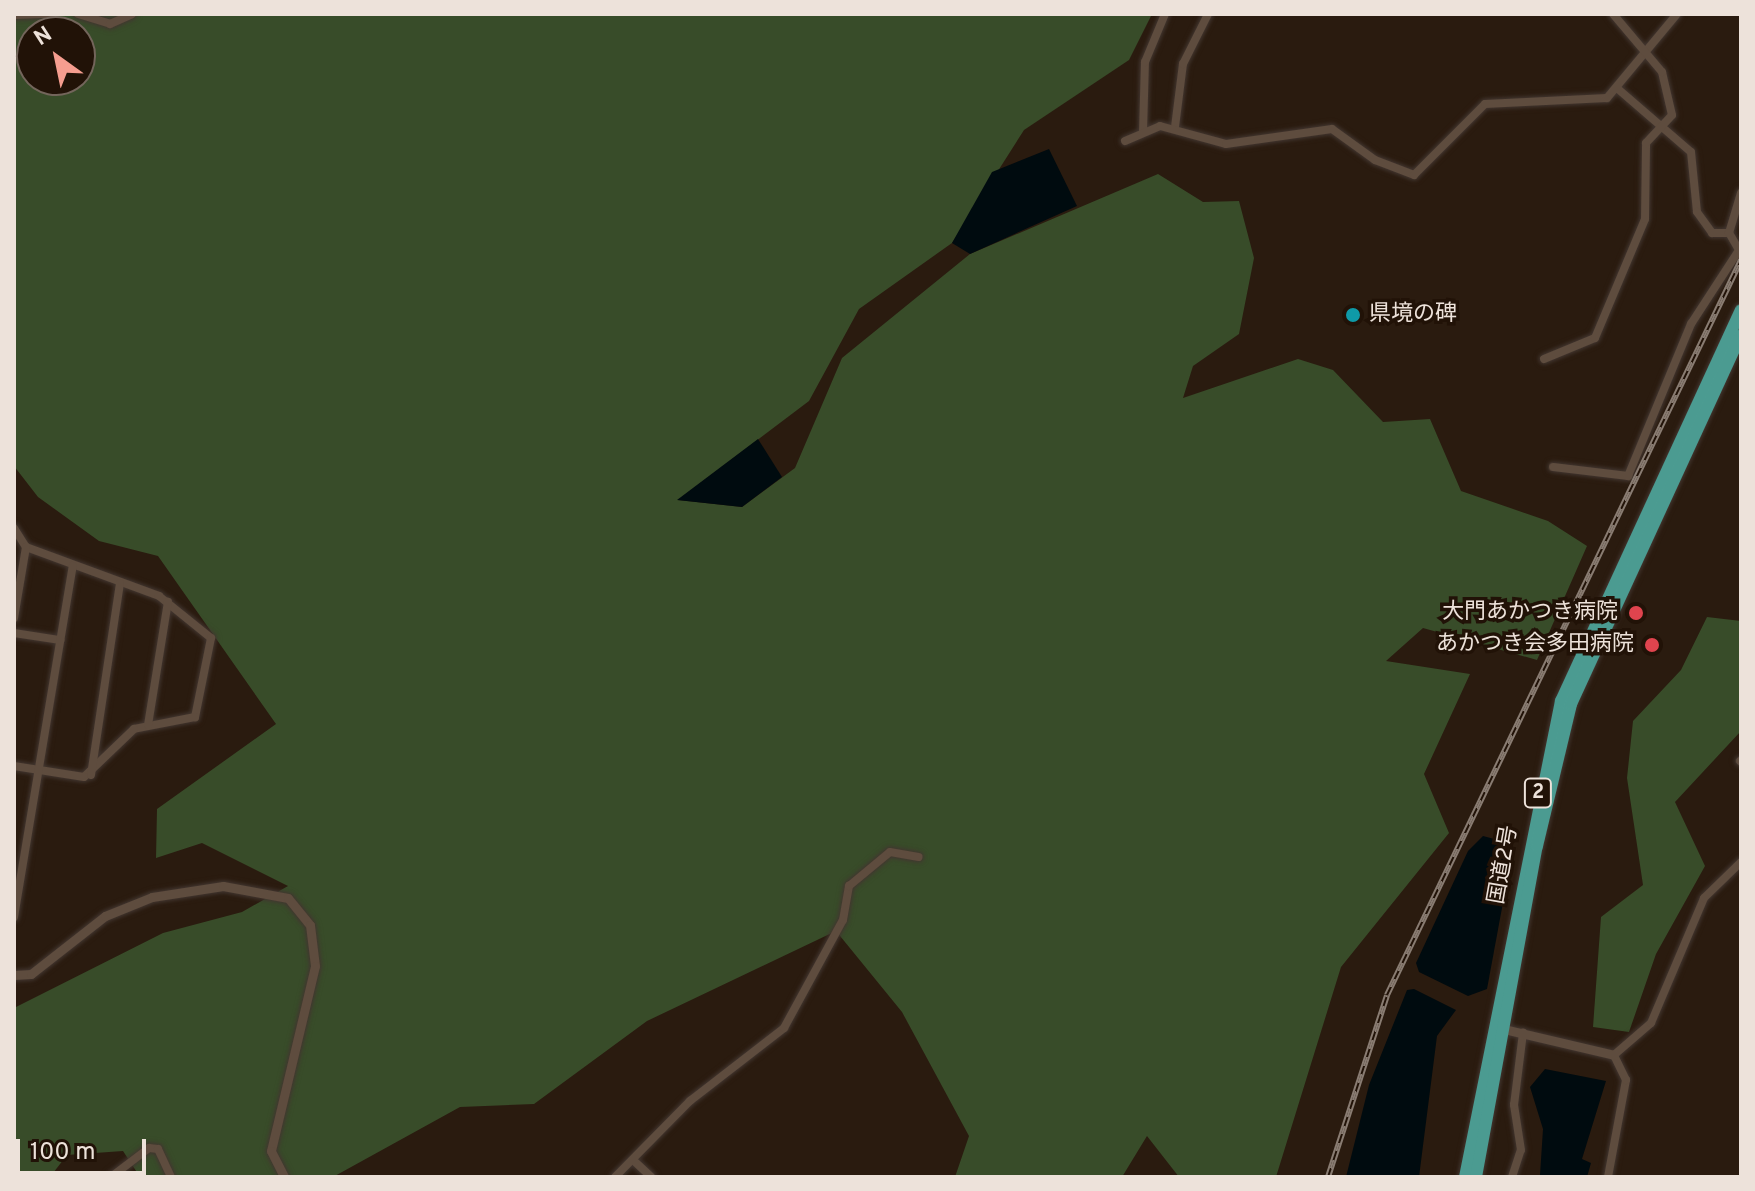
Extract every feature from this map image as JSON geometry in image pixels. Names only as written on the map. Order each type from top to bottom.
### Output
[{"type":"highway","name":"国道2号","points":[[1476,1177],[1561,701],[1741,310]]},
{"type":"highway","name":"国道2号","points":[[1465,1177],[1502,1028],[1537,846],[1571,704],[1741,335]]},
{"type":"street","points":[[14,15],[51,14]]},
{"type":"street","points":[[78,14],[110,24],[132,14]]},
{"type":"street","points":[[1143,132],[1145,62],[1165,14]]},
{"type":"street","points":[[1175,127],[1183,64],[1208,14]]},
{"type":"street","points":[[1544,359],[1595,338],[1645,219],[1646,143],[1663,130],[1671,99],[1645,51],[1613,14]]},
{"type":"street","points":[[1125,141],[1143,132],[1175,127],[1226,144],[1340,130],[1361,152],[1414,175],[1485,104],[1599,101],[1618,89],[1677,14]]},
{"type":"street","points":[[1618,89],[1691,152],[1697,212],[1712,233],[1729,233]]},
{"type":"street","points":[[1553,467],[1628,476],[1691,324],[1739,250],[1729,233],[1741,193]]},
{"type":"street","points":[[14,528],[26,547],[168,602],[211,638],[199,712],[148,725],[130,733],[91,775]]},
{"type":"street","points":[[14,618],[26,547]]},
{"type":"street","points":[[14,917],[73,566]]},
{"type":"street","points":[[91,775],[120,583]]},
{"type":"street","points":[[148,725],[168,602]]},
{"type":"street","points":[[14,633],[60,640]]},
{"type":"street","points":[[14,766],[91,775]]},
{"type":"street","points":[[615,1177],[690,1101],[784,1028],[843,920],[849,886],[890,852],[919,857]]},
{"type":"street","points":[[1614,1055],[1651,1023],[1704,898],[1741,862]]},
{"type":"street","points":[[14,975],[31,974],[105,916],[152,897],[223,886],[288,898],[310,925],[315,966],[272,1141],[284,1177]]},
{"type":"street","points":[[1502,1028],[1614,1055]]},
{"type":"street","points":[[1512,1177],[1521,1150],[1514,1105],[1523,1033]]},
{"type":"street","points":[[1608,1177],[1626,1080],[1614,1055]]},
{"type":"street","points":[[111,1177],[149,1148],[158,1149],[171,1177]]},
{"type":"street","points":[[633,1160],[651,1177]]},
{"type":"green space","points":[[14,14],[1152,14],[1129,60],[1024,130],[952,243],[859,309],[809,401],[678,500],[742,507],[795,468],[842,358],[970,254],[1158,174],[1203,202],[1239,201],[1254,258],[1239,334],[1193,366],[1183,398],[1298,359],[1333,370],[1383,422],[1430,419],[1461,491],[1548,521],[1587,546],[1537,660],[1423,628],[1386,661],[1470,674],[1424,774],[1449,833],[1341,967],[1276,1177],[1179,1177],[1147,1136],[1122,1177],[955,1177],[969,1136],[902,1012],[836,931],[647,1021],[534,1104],[460,1107],[333,1177],[140,1177],[123,1151],[67,1155],[50,1177],[14,1177],[14,1008],[163,933],[242,912],[288,886],[202,843],[156,858],[157,809],[276,724],[158,556],[99,541],[38,497],[14,466]]},
{"type":"green space","points":[[1707,617],[1741,621],[1741,731],[1675,802],[1705,866],[1656,954],[1629,1032],[1593,1027],[1601,917],[1643,885],[1627,778],[1633,721],[1681,670]]},
{"type":"shaded area","points":[[1049,149],[1077,206],[970,254],[952,243],[992,172]]},
{"type":"shaded area","points":[[758,439],[782,477],[742,507],[677,500]]},
{"type":"shaded area","points":[[1483,836],[1498,840],[1509,870],[1487,989],[1468,996],[1419,972],[1416,963],[1468,851]]},
{"type":"shaded area","points":[[1414,989],[1456,1010],[1437,1036],[1419,1177],[1346,1177],[1369,1085],[1407,990]]},
{"type":"shaded area","points":[[1545,1069],[1606,1081],[1582,1159],[1591,1163],[1587,1177],[1540,1175],[1543,1129],[1530,1087]]},
{"type":"railway","points":[[1328,1177],[1387,995],[1741,260]]},
{"type":"place","name":"県境の碑","points":[[1353,315]]},
{"type":"place","name":"大門あかつき病院","points":[[1636,613]]},
{"type":"place","name":"あかつき会多田病院","points":[[1652,645]]}]
